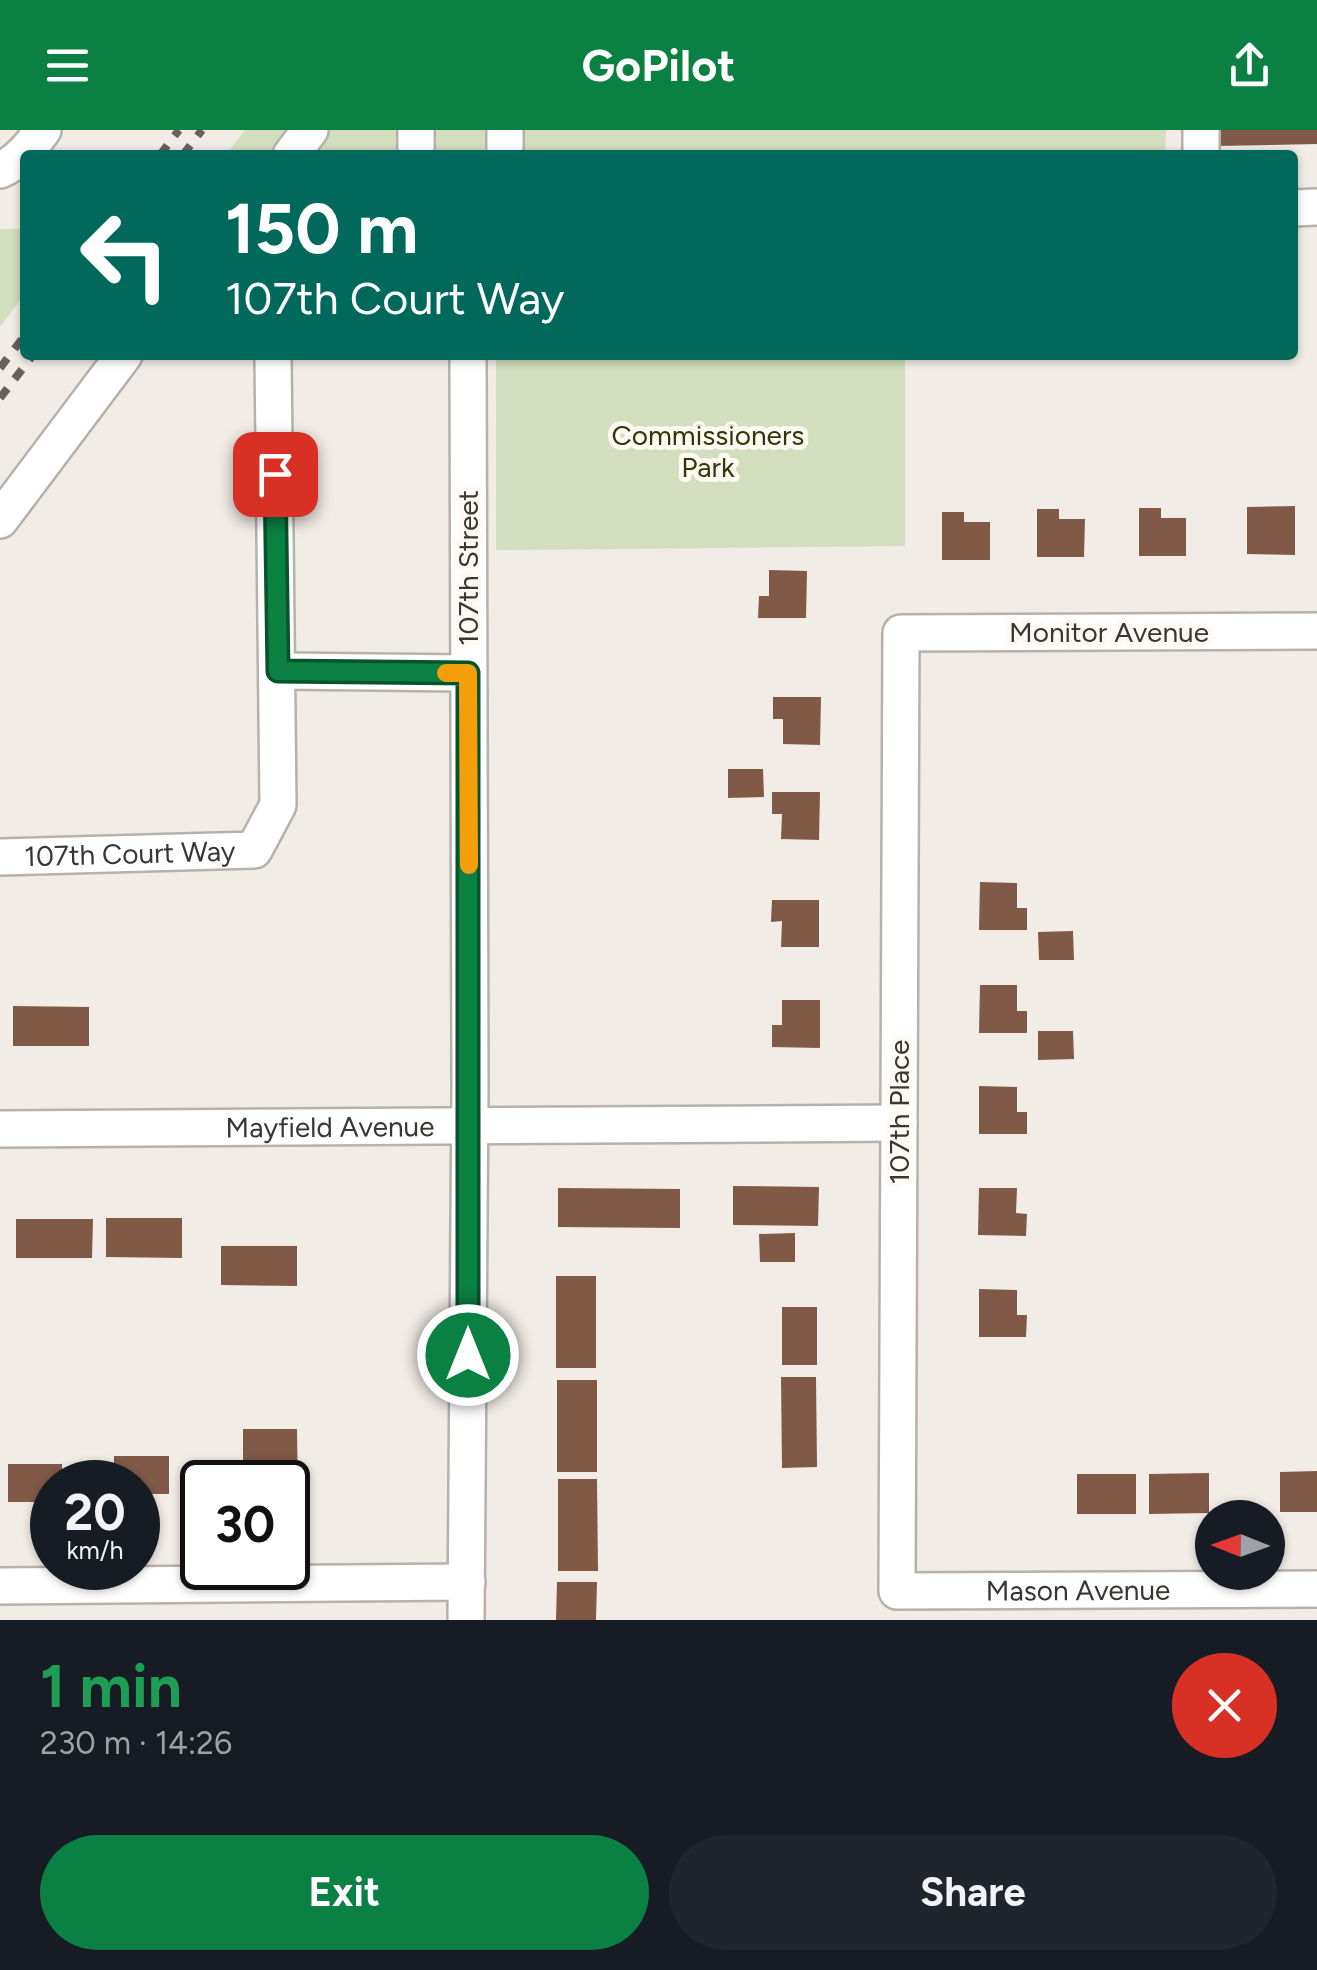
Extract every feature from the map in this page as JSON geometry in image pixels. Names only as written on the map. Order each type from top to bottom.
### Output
[{"type":"street","points":[[26,150],[43,130]]},
{"type":"street","points":[[0,170],[20,155]]},
{"type":"street","points":[[0,520],[120,360]]},
{"type":"street","name":"107th Court Way","points":[[0,857],[254,850],[278,804],[273,360]]},
{"type":"street","name":"107th Street","points":[[466,1620],[470,1127],[468,360]]},
{"type":"street","name":"Monitor Avenue","points":[[901,634],[1317,631]]},
{"type":"street","name":"107th Place","points":[[897,1591],[901,634]]},
{"type":"street","points":[[278,671],[468,673]]},
{"type":"street","name":"Mayfield Avenue","points":[[0,1128],[899,1123]]},
{"type":"street","points":[[0,1586],[467,1582]]},
{"type":"street","name":"Mason Avenue","points":[[897,1591],[1317,1589]]},
{"type":"green space","points":[[245,130],[1166,130],[1165,150],[230,150]]},
{"type":"green space","points":[[0,229],[20,229],[20,301],[0,327]]},
{"type":"green space","name":"Commissioners Park","points":[[496,360],[905,360],[905,546],[496,550]]},
{"type":"building","points":[[1217,130],[1317,130],[1317,144],[1217,146]]},
{"type":"building","points":[[1295,506],[1295,555],[1247,554],[1247,507]]},
{"type":"building","points":[[1139,508],[1161,508],[1161,518],[1186,518],[1186,556],[1139,556]]},
{"type":"building","points":[[1037,509],[1059,509],[1059,519],[1085,519],[1084,557],[1037,557]]},
{"type":"building","points":[[942,512],[964,512],[964,522],[990,522],[990,560],[942,560]]},
{"type":"building","points":[[769,570],[807,571],[806,618],[758,618],[759,596],[769,596]]},
{"type":"building","points":[[773,697],[821,697],[820,745],[783,744],[783,719],[773,719]]},
{"type":"building","points":[[728,769],[763,769],[764,797],[728,798]]},
{"type":"building","points":[[772,792],[820,792],[819,840],[781,839],[782,814],[772,814]]},
{"type":"building","points":[[980,882],[1017,883],[1017,908],[1027,908],[1027,930],[979,930]]},
{"type":"building","points":[[772,900],[819,900],[819,947],[781,947],[782,921],[771,922]]},
{"type":"building","points":[[1073,931],[1074,960],[1039,960],[1038,932]]},
{"type":"building","points":[[980,985],[1017,985],[1017,1011],[1027,1011],[1027,1033],[979,1033]]},
{"type":"building","points":[[782,1000],[820,1000],[820,1048],[772,1047],[772,1025],[782,1025]]},
{"type":"building","points":[[13,1006],[89,1007],[89,1046],[13,1046]]},
{"type":"building","points":[[1038,1031],[1073,1031],[1074,1059],[1038,1060]]},
{"type":"building","points":[[979,1086],[1017,1087],[1017,1112],[1027,1112],[1027,1134],[979,1134]]},
{"type":"building","points":[[733,1186],[819,1187],[818,1226],[733,1225]]},
{"type":"building","points":[[558,1188],[680,1189],[680,1228],[558,1227]]},
{"type":"building","points":[[979,1188],[1017,1188],[1016,1213],[1027,1214],[1026,1236],[978,1235]]},
{"type":"building","points":[[106,1218],[182,1218],[182,1258],[106,1257]]},
{"type":"building","points":[[16,1219],[93,1219],[92,1258],[16,1258]]},
{"type":"building","points":[[795,1233],[795,1262],[760,1262],[759,1234]]},
{"type":"building","points":[[221,1246],[297,1246],[297,1286],[221,1285]]},
{"type":"building","points":[[556,1276],[596,1276],[596,1368],[556,1368]]},
{"type":"building","points":[[979,1289],[1017,1290],[1017,1315],[1027,1315],[1026,1337],[979,1337]]},
{"type":"building","points":[[782,1307],[817,1307],[817,1365],[782,1365]]},
{"type":"building","points":[[781,1377],[816,1377],[817,1467],[782,1468]]},
{"type":"building","points":[[557,1380],[597,1380],[597,1472],[557,1472]]},
{"type":"building","points":[[243,1429],[297,1429],[297,1460],[243,1460]]},
{"type":"building","points":[[114,1456],[169,1456],[169,1494],[160,1494],[160,1460],[114,1460]]},
{"type":"building","points":[[8,1464],[30,1464],[30,1502],[8,1502]]},
{"type":"building","points":[[1317,1471],[1317,1512],[1285,1512],[1285,1500],[1280,1500],[1280,1472]]},
{"type":"building","points":[[1209,1473],[1209,1500],[1195,1500],[1195,1513],[1149,1514],[1149,1474]]},
{"type":"building","points":[[1077,1474],[1136,1474],[1136,1514],[1077,1514]]},
{"type":"building","points":[[558,1479],[597,1479],[598,1571],[558,1571]]},
{"type":"building","points":[[557,1582],[597,1582],[596,1620],[556,1620]]},
{"type":"railway","points":[[164,150],[179,130]]},
{"type":"railway","points":[[187,150],[202,130]]},
{"type":"railway","points":[[0,368],[20,342]]},
{"type":"railway","points":[[0,398],[29,360]]},
{"type":"slow traffic","points":[[446,673],[468,673],[469,865]]},
{"type":"route","points":[[275,474],[278,671],[468,673],[468,1355]]}]
